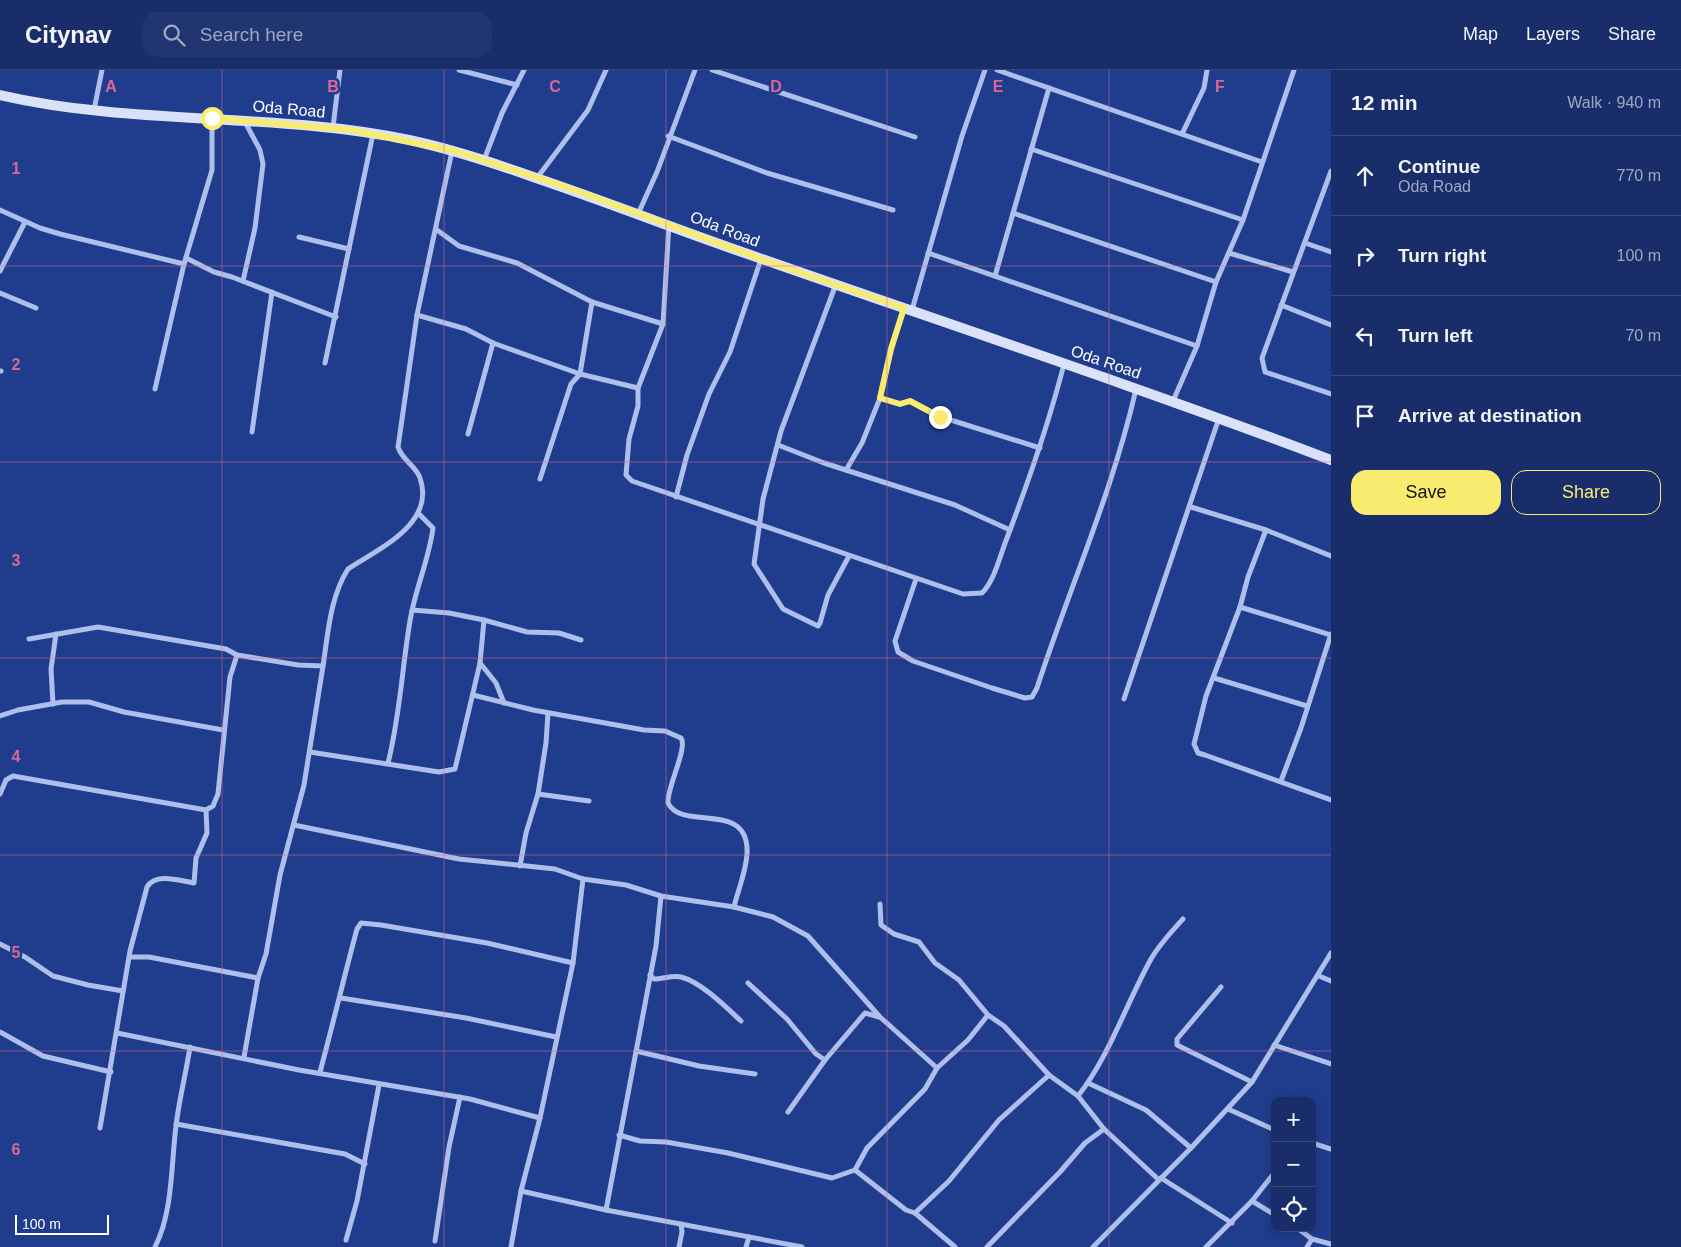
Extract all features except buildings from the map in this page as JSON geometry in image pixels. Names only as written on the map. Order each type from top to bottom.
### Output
[{"type":"street","points":[[94,111],[102,70]]},
{"type":"street","points":[[333,128],[340,70]]},
{"type":"street","points":[[458,70],[517,85]]},
{"type":"street","points":[[484,160],[502,112],[524,70]]},
{"type":"street","points":[[537,178],[588,110],[606,70]]},
{"type":"street","points":[[638,214],[657,172],[668,136],[695,70]]},
{"type":"street","points":[[712,70],[915,137]]},
{"type":"street","points":[[846,470],[862,443],[880,398],[891,349],[928,253],[962,136],[985,70]]},
{"type":"street","points":[[997,70],[1262,162]]},
{"type":"street","points":[[1182,134],[1204,88],[1207,70]]},
{"type":"street","points":[[1173,401],[1197,346],[1216,282],[1243,220],[1294,70]]},
{"type":"street","points":[[995,276],[1049,88]]},
{"type":"street","name":"Oda Road","points":[[0,95],[40,105],[94,111],[244,120],[333,128],[452,150],[1220,417],[1331,460]]},
{"type":"street","points":[[155,389],[184,264],[212,170],[212,118]]},
{"type":"street","points":[[243,281],[255,228],[263,164],[260,150],[244,120]]},
{"type":"street","points":[[325,363],[373,134]]},
{"type":"street","points":[[668,136],[767,173],[893,210]]},
{"type":"street","points":[[244,1057],[258,978],[266,954],[280,875],[294,825],[310,752],[335,599],[341,579],[348,569],[410,526],[419,514],[421,478],[398,447],[417,315],[452,150]]},
{"type":"street","points":[[1031,150],[1243,220]]},
{"type":"street","points":[[1331,171],[1262,358],[1265,372],[1331,394]]},
{"type":"street","points":[[0,210],[25,222],[60,234],[184,264]]},
{"type":"street","points":[[1013,213],[1216,282]]},
{"type":"street","points":[[0,272],[25,222]]},
{"type":"street","points":[[669,224],[662,324],[638,388],[638,406],[629,439],[626,475],[632,481],[676,497],[962,594],[982,593],[995,569],[1040,448],[1064,364]]},
{"type":"street","points":[[436,230],[459,246],[517,263],[592,302],[662,324]]},
{"type":"street","points":[[299,237],[349,249]]},
{"type":"street","points":[[1305,243],[1331,252]]},
{"type":"street","points":[[928,253],[1197,346]]},
{"type":"street","points":[[1229,253],[1293,272]]},
{"type":"street","points":[[186,258],[214,272],[243,281],[336,317]]},
{"type":"street","points":[[676,497],[687,455],[709,394],[730,352],[761,259]]},
{"type":"street","points":[[836,284],[778,445],[763,499],[754,561],[756,569],[783,609],[810,624],[818,626],[828,595],[850,556]]},
{"type":"street","points":[[252,432],[272,292]]},
{"type":"street","points":[[0,293],[36,308]]},
{"type":"street","points":[[540,479],[571,384],[580,374],[592,302]]},
{"type":"street","points":[[1281,305],[1331,325]]},
{"type":"street","points":[[417,315],[466,329],[493,343],[580,374],[638,388]]},
{"type":"street","points":[[468,434],[493,343]]},
{"type":"street","points":[[916,578],[895,641],[898,652],[912,661],[992,688],[1025,698],[1032,697],[1037,688],[1060,618],[1114,471],[1126,433],[1136,388]]},
{"type":"street","points":[[880,398],[900,404],[910,401],[940,417],[1040,448]]},
{"type":"street","points":[[1124,699],[1191,507],[1220,417]]},
{"type":"street","points":[[778,445],[955,506],[1010,530]]},
{"type":"street","points":[[1191,507],[1266,530],[1331,556]]},
{"type":"street","points":[[388,764],[395,736],[412,610],[430,550],[433,528],[419,514]]},
{"type":"street","points":[[1266,530],[1248,577],[1240,607],[1206,696],[1194,744],[1198,752],[1331,800]]},
{"type":"street","points":[[1240,607],[1331,634],[1281,781]]},
{"type":"street","points":[[412,610],[449,613],[527,632],[558,633],[581,640]]},
{"type":"street","points":[[310,752],[439,772],[454,770],[480,663],[484,620]]},
{"type":"street","points":[[29,639],[98,626],[226,649],[237,655],[298,665],[323,666]]},
{"type":"street","points":[[53,704],[51,669],[56,634]]},
{"type":"street","points":[[0,794],[6,780],[13,776],[206,810],[213,806],[218,794],[223,730],[230,677],[237,655]]},
{"type":"street","points":[[480,663],[496,683],[504,703]]},
{"type":"street","points":[[1214,678],[1307,706]]},
{"type":"street","points":[[473,696],[548,713],[644,730],[665,731],[681,738],[684,747],[669,791],[668,803],[675,811],[682,814],[728,820],[742,833],[745,838],[747,854],[734,908]]},
{"type":"street","points":[[0,716],[18,710],[53,704],[73,701],[89,702],[124,712],[223,730]]},
{"type":"street","points":[[520,866],[526,833],[538,794],[546,743],[548,713]]},
{"type":"street","points":[[538,794],[589,801]]},
{"type":"street","points":[[100,1128],[111,1072],[123,991],[150,882],[166,879],[194,883],[196,858],[207,833],[206,810]]},
{"type":"street","points":[[294,825],[459,859],[555,869],[583,879],[626,885],[661,896],[734,908],[773,917],[808,936],[880,1017],[937,1068]]},
{"type":"street","points":[[511,1247],[521,1191],[540,1118],[572,963],[583,879]]},
{"type":"street","points":[[606,1210],[620,1144],[619,1135],[629,1094],[650,975],[661,896]]},
{"type":"street","points":[[880,904],[881,925],[894,934],[919,942],[935,963],[959,980],[988,1015],[1004,1026],[1049,1075],[1078,1096],[1104,1129],[1160,1179],[1232,1223]]},
{"type":"street","points":[[1078,1096],[1088,1083],[1150,960],[1183,920]]},
{"type":"street","points":[[320,1072],[340,998],[343,976],[357,929],[361,923],[487,943],[572,963]]},
{"type":"street","points":[[0,944],[25,957],[53,976],[123,991]]},
{"type":"street","points":[[1093,1247],[1191,1148],[1252,1082],[1319,976],[1331,953]]},
{"type":"street","points":[[130,957],[149,957],[258,978]]},
{"type":"street","points":[[650,975],[654,979],[672,976],[688,980],[716,998],[741,1021]]},
{"type":"street","points":[[1319,976],[1331,981]]},
{"type":"street","points":[[748,982],[787,1019],[816,1054],[825,1060]]},
{"type":"street","points":[[1221,987],[1177,1040],[1177,1045],[1252,1082]]},
{"type":"street","points":[[340,998],[466,1018],[556,1037]]},
{"type":"street","points":[[788,1112],[825,1060],[849,1034],[862,1016],[866,1013],[880,1017]]},
{"type":"street","points":[[619,1135],[640,1140],[666,1142],[728,1153],[832,1178],[855,1170],[867,1148],[925,1089],[937,1068],[968,1040],[988,1015]]},
{"type":"street","points":[[0,1032],[43,1056],[111,1072]]},
{"type":"street","points":[[117,1033],[379,1085],[460,1097],[540,1118]]},
{"type":"street","points":[[1274,1045],[1331,1064]]},
{"type":"street","points":[[155,1247],[161,1235],[167,1205],[176,1124],[190,1046]]},
{"type":"street","points":[[636,1051],[699,1066],[755,1074]]},
{"type":"street","points":[[915,1213],[949,1181],[999,1120],[1049,1075]]},
{"type":"street","points":[[1088,1083],[1146,1110],[1191,1148]]},
{"type":"street","points":[[346,1240],[358,1201],[379,1085]]},
{"type":"street","points":[[435,1241],[449,1147],[460,1097]]},
{"type":"street","points":[[1228,1109],[1271,1128]]},
{"type":"street","points":[[176,1124],[345,1154],[364,1164]]},
{"type":"street","points":[[986,1247],[1060,1172],[1085,1143],[1104,1129]]},
{"type":"street","points":[[1316,1144],[1331,1149]]},
{"type":"street","points":[[356,1159],[366,1153]]},
{"type":"street","points":[[855,1170],[906,1210],[915,1213],[955,1247]]},
{"type":"street","points":[[1206,1247],[1252,1202],[1271,1177]]},
{"type":"street","points":[[521,1191],[606,1210],[802,1247]]},
{"type":"street","points":[[1252,1202],[1271,1213]]},
{"type":"street","points":[[679,1247],[682,1232],[681,1224]]},
{"type":"street","points":[[1302,1232],[1312,1239],[1331,1244]]},
{"type":"street","points":[[746,1247],[749,1237]]},
{"type":"street","points":[[1307,1247],[1312,1239]]},
{"type":"route","points":[[212,118],[351,130],[410,140],[452,150],[569,188],[761,259],[904,308],[891,349],[880,398],[900,404],[910,401],[940,417]]}]
